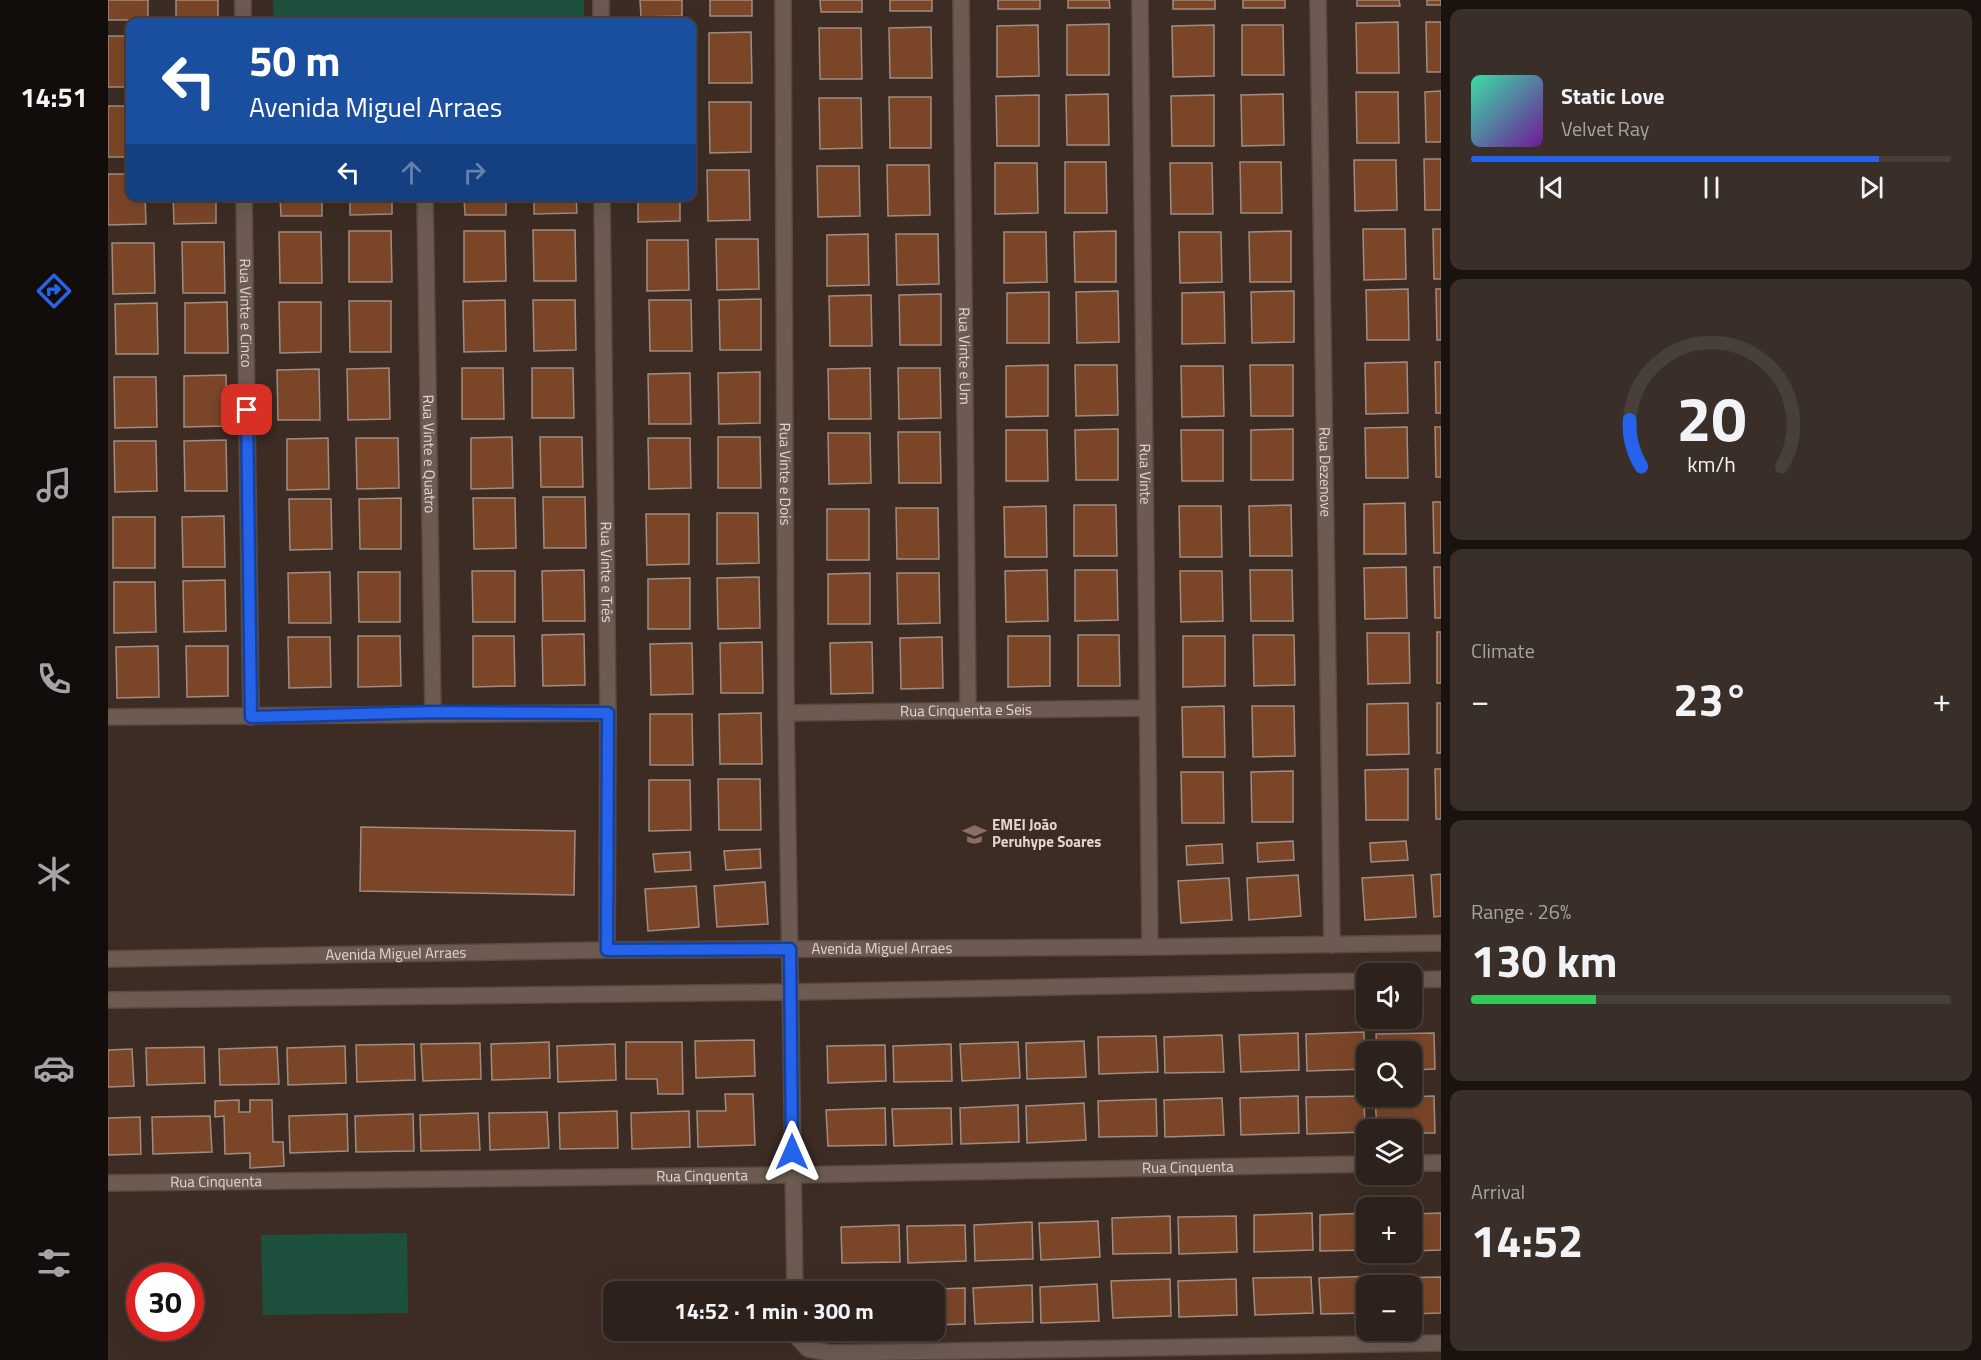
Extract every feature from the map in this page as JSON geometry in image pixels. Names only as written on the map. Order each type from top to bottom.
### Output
[{"type":"street","points":[[243,0],[243,18]]},
{"type":"street","points":[[601,0],[601,18]]},
{"type":"street","name":"Rua Vinte e Dois","points":[[783,0],[786,713],[795,1281]]},
{"type":"street","name":"Rua Vinte e Um","points":[[961,0],[969,710]]},
{"type":"street","name":"Rua Vinte","points":[[1140,0],[1150,947]]},
{"type":"street","name":"Rua Dezenove","points":[[1318,0],[1332,945]]},
{"type":"street","name":"Rua Vinte e Cinco","points":[[244,201],[251,717]]},
{"type":"street","name":"Rua Vinte e Quatro","points":[[425,201],[433,712]]},
{"type":"street","name":"Rua Vinte e Três","points":[[602,201],[608,713],[607,950]]},
{"type":"street","name":"Rua Cinquenta e Seis","points":[[786,713],[1147,708]]},
{"type":"street","points":[[108,717],[251,717],[433,712],[608,713]]},
{"type":"street","name":"Avenida Miguel Arraes","points":[[108,959],[607,950],[1441,943]]},
{"type":"street","points":[[1422,980],[1441,979]]},
{"type":"street","points":[[108,1000],[792,993],[1356,981]]},
{"type":"street","points":[[1422,1163],[1441,1163]]},
{"type":"street","name":"Rua Cinquenta","points":[[108,1183],[793,1175],[1356,1164]]},
{"type":"street","points":[[801,1341],[808,1349],[830,1353],[1441,1343]]},
{"type":"green space","points":[[273,0],[584,0],[584,18],[274,18]]},
{"type":"green space","points":[[407,1233],[408,1313],[263,1315],[261,1235]]},
{"type":"building","points":[[108,0],[148,0],[148,18],[108,20]]},
{"type":"building","points":[[176,0],[218,0],[218,18],[176,18]]},
{"type":"building","points":[[640,0],[682,0],[682,16],[641,17]]},
{"type":"building","points":[[710,0],[752,0],[752,16],[710,16]]},
{"type":"building","points":[[820,0],[862,0],[862,12],[821,12]]},
{"type":"building","points":[[890,0],[932,0],[932,11],[890,11]]},
{"type":"building","points":[[998,0],[1040,0],[1040,9],[998,9]]},
{"type":"building","points":[[1068,0],[1109,0],[1110,8],[1068,8]]},
{"type":"building","points":[[1173,0],[1215,0],[1215,9],[1173,9]]},
{"type":"building","points":[[1243,0],[1285,0],[1285,8],[1243,8]]},
{"type":"building","points":[[1357,0],[1399,0],[1400,6],[1357,6]]},
{"type":"building","points":[[1427,0],[1441,0],[1441,5],[1427,5]]},
{"type":"building","points":[[1398,22],[1399,73],[1357,73],[1356,23]]},
{"type":"building","points":[[1426,22],[1441,22],[1441,72],[1427,72]]},
{"type":"building","points":[[1109,24],[1109,75],[1067,75],[1067,25]]},
{"type":"building","points":[[1038,25],[1039,76],[997,77],[997,26]]},
{"type":"building","points":[[1214,25],[1214,76],[1173,77],[1172,26]]},
{"type":"building","points":[[1242,25],[1283,25],[1284,75],[1242,75]]},
{"type":"building","points":[[931,27],[932,78],[890,78],[889,28]]},
{"type":"building","points":[[819,28],[861,28],[862,79],[820,79]]},
{"type":"building","points":[[751,32],[752,83],[709,83],[709,33]]},
{"type":"building","points":[[108,36],[126,36],[126,87],[108,87]]},
{"type":"building","points":[[1441,91],[1441,142],[1426,142],[1425,92]]},
{"type":"building","points":[[1356,92],[1398,92],[1399,143],[1357,143]]},
{"type":"building","points":[[1108,94],[1109,145],[1067,145],[1066,95]]},
{"type":"building","points":[[1283,94],[1284,145],[1242,146],[1241,95]]},
{"type":"building","points":[[1039,95],[1039,146],[997,146],[996,96]]},
{"type":"building","points":[[1214,95],[1214,146],[1172,146],[1171,96]]},
{"type":"building","points":[[889,97],[931,97],[931,148],[890,148]]},
{"type":"building","points":[[819,98],[861,98],[862,148],[820,149]]},
{"type":"building","points":[[709,102],[751,102],[751,152],[710,153]]},
{"type":"building","points":[[108,106],[126,106],[126,157],[108,157]]},
{"type":"building","points":[[1424,159],[1441,159],[1441,210],[1425,210]]},
{"type":"building","points":[[1354,160],[1396,160],[1397,210],[1355,211]]},
{"type":"building","points":[[1065,162],[1106,162],[1107,213],[1065,213]]},
{"type":"building","points":[[1240,162],[1281,162],[1282,213],[1241,213]]},
{"type":"building","points":[[995,163],[1037,163],[1038,213],[995,214]]},
{"type":"building","points":[[1170,163],[1212,163],[1213,214],[1171,214]]},
{"type":"building","points":[[887,165],[929,165],[930,215],[888,216]]},
{"type":"building","points":[[817,166],[859,166],[860,216],[818,217]]},
{"type":"building","points":[[707,170],[749,170],[750,220],[708,221]]},
{"type":"building","points":[[108,174],[126,174],[126,201],[145,201],[146,224],[108,225]]},
{"type":"building","points":[[173,201],[216,201],[216,223],[174,224]]},
{"type":"building","points":[[280,201],[322,201],[322,216],[281,216]]},
{"type":"building","points":[[350,201],[392,201],[392,214],[350,215]]},
{"type":"building","points":[[464,201],[506,201],[506,215],[465,215]]},
{"type":"building","points":[[534,201],[576,201],[577,213],[534,214]]},
{"type":"building","points":[[638,201],[680,201],[680,221],[638,222]]},
{"type":"building","points":[[1363,229],[1405,229],[1406,279],[1364,280]]},
{"type":"building","points":[[1433,229],[1441,229],[1441,279],[1434,279]]},
{"type":"building","points":[[533,230],[575,230],[576,281],[534,281]]},
{"type":"building","points":[[349,231],[391,231],[392,282],[349,282]]},
{"type":"building","points":[[464,231],[505,231],[506,281],[464,282]]},
{"type":"building","points":[[1116,231],[1116,282],[1075,282],[1074,232]]},
{"type":"building","points":[[1291,231],[1291,282],[1250,282],[1249,232]]},
{"type":"building","points":[[279,232],[321,232],[322,283],[280,283]]},
{"type":"building","points":[[1004,232],[1046,232],[1047,282],[1004,283]]},
{"type":"building","points":[[1179,232],[1221,232],[1222,282],[1180,283]]},
{"type":"building","points":[[868,234],[869,285],[827,286],[827,235]]},
{"type":"building","points":[[896,234],[938,234],[939,284],[897,285]]},
{"type":"building","points":[[716,239],[758,239],[759,289],[717,290]]},
{"type":"building","points":[[647,240],[688,240],[689,290],[647,291]]},
{"type":"building","points":[[182,242],[224,242],[225,293],[183,293]]},
{"type":"building","points":[[112,243],[154,243],[155,293],[113,294]]},
{"type":"building","points":[[1408,289],[1409,340],[1367,340],[1366,290]]},
{"type":"building","points":[[1436,289],[1441,289],[1441,340],[1437,340]]},
{"type":"building","points":[[1118,291],[1119,342],[1077,343],[1076,292]]},
{"type":"building","points":[[1294,291],[1294,342],[1252,343],[1251,292]]},
{"type":"building","points":[[1049,292],[1049,343],[1007,343],[1007,293]]},
{"type":"building","points":[[1224,292],[1225,343],[1182,344],[1182,293]]},
{"type":"building","points":[[941,294],[941,345],[900,345],[899,295]]},
{"type":"building","points":[[871,295],[872,346],[830,346],[829,296]]},
{"type":"building","points":[[761,299],[761,350],[720,350],[719,300]]},
{"type":"building","points":[[505,300],[506,351],[464,352],[463,301]]},
{"type":"building","points":[[533,300],[575,300],[576,350],[534,351]]},
{"type":"building","points":[[649,300],[691,300],[692,351],[650,351]]},
{"type":"building","points":[[349,301],[391,301],[391,352],[350,352]]},
{"type":"building","points":[[227,302],[228,353],[185,353],[185,303]]},
{"type":"building","points":[[279,302],[321,302],[321,352],[280,353]]},
{"type":"building","points":[[157,303],[158,354],[116,354],[115,304]]},
{"type":"building","points":[[1407,362],[1408,413],[1366,414],[1365,363]]},
{"type":"building","points":[[1435,362],[1441,362],[1441,413],[1436,413]]},
{"type":"building","points":[[1048,365],[1048,416],[1006,417],[1006,366]]},
{"type":"building","points":[[1075,365],[1117,365],[1118,415],[1076,416]]},
{"type":"building","points":[[1250,365],[1293,365],[1293,416],[1251,416]]},
{"type":"building","points":[[1181,366],[1223,366],[1224,416],[1182,417]]},
{"type":"building","points":[[389,368],[390,419],[348,420],[347,369]]},
{"type":"building","points":[[462,368],[503,368],[504,419],[462,419]]},
{"type":"building","points":[[532,368],[573,368],[574,418],[532,418]]},
{"type":"building","points":[[870,368],[871,419],[829,419],[828,369]]},
{"type":"building","points":[[898,368],[940,368],[941,418],[899,419]]},
{"type":"building","points":[[319,369],[320,420],[278,420],[277,370]]},
{"type":"building","points":[[760,372],[760,423],[719,424],[718,373]]},
{"type":"building","points":[[690,373],[691,424],[649,424],[648,374]]},
{"type":"building","points":[[226,375],[227,426],[184,427],[184,376]]},
{"type":"building","points":[[114,377],[156,377],[157,427],[115,428]]},
{"type":"building","points":[[1407,427],[1408,478],[1366,478],[1365,428]]},
{"type":"building","points":[[1435,427],[1441,427],[1441,477],[1436,477]]},
{"type":"building","points":[[1118,429],[1118,480],[1076,480],[1075,430]]},
{"type":"building","points":[[1293,429],[1293,480],[1251,480],[1251,430]]},
{"type":"building","points":[[1006,430],[1047,430],[1048,481],[1006,481]]},
{"type":"building","points":[[1181,430],[1223,430],[1223,481],[1182,481]]},
{"type":"building","points":[[898,432],[940,432],[941,483],[899,483]]},
{"type":"building","points":[[828,433],[870,433],[871,483],[829,484]]},
{"type":"building","points":[[512,437],[513,488],[471,489],[471,438]]},
{"type":"building","points":[[540,437],[582,437],[583,487],[541,487]]},
{"type":"building","points":[[718,437],[760,437],[761,488],[718,488]]},
{"type":"building","points":[[328,438],[329,489],[287,490],[287,439]]},
{"type":"building","points":[[356,438],[398,438],[399,488],[357,489]]},
{"type":"building","points":[[648,438],[690,438],[691,488],[649,489]]},
{"type":"building","points":[[226,440],[227,491],[185,491],[184,441]]},
{"type":"building","points":[[114,441],[156,441],[157,491],[115,492]]},
{"type":"building","points":[[543,497],[585,497],[586,548],[544,548]]},
{"type":"building","points":[[401,498],[401,549],[360,549],[359,499]]},
{"type":"building","points":[[473,498],[515,498],[516,548],[474,549]]},
{"type":"building","points":[[289,499],[331,499],[332,549],[290,550]]},
{"type":"building","points":[[1433,502],[1441,502],[1441,553],[1434,553]]},
{"type":"building","points":[[1405,503],[1406,554],[1364,554],[1364,504]]},
{"type":"building","points":[[1074,505],[1116,505],[1117,556],[1074,556]]},
{"type":"building","points":[[1291,505],[1292,556],[1250,556],[1249,506]]},
{"type":"building","points":[[1046,506],[1047,557],[1005,557],[1004,507]]},
{"type":"building","points":[[1179,506],[1221,506],[1222,557],[1180,557]]},
{"type":"building","points":[[896,508],[938,508],[939,559],[897,559]]},
{"type":"building","points":[[827,509],[869,509],[869,560],[827,560]]},
{"type":"building","points":[[717,513],[758,513],[759,563],[717,564]]},
{"type":"building","points":[[646,514],[689,514],[689,564],[647,565]]},
{"type":"building","points":[[224,516],[225,567],[183,567],[182,517]]},
{"type":"building","points":[[113,517],[155,517],[155,568],[113,568]]},
{"type":"building","points":[[1406,567],[1407,618],[1365,619],[1364,568]]},
{"type":"building","points":[[1434,567],[1441,567],[1441,618],[1435,618]]},
{"type":"building","points":[[584,570],[585,621],[543,621],[542,571]]},
{"type":"building","points":[[1047,570],[1048,621],[1006,622],[1005,571]]},
{"type":"building","points":[[1075,570],[1117,570],[1118,620],[1075,621]]},
{"type":"building","points":[[1250,570],[1292,570],[1293,621],[1251,621]]},
{"type":"building","points":[[472,571],[515,571],[515,622],[473,622]]},
{"type":"building","points":[[1180,571],[1222,571],[1223,621],[1181,622]]},
{"type":"building","points":[[330,572],[331,623],[289,623],[288,573]]},
{"type":"building","points":[[358,572],[400,572],[400,622],[359,622]]},
{"type":"building","points":[[870,573],[870,624],[828,624],[828,574]]},
{"type":"building","points":[[897,573],[939,573],[940,623],[898,624]]},
{"type":"building","points":[[759,577],[760,628],[718,629],[717,578]]},
{"type":"building","points":[[690,578],[690,629],[648,629],[648,579]]},
{"type":"building","points":[[225,580],[226,631],[184,632],[183,581]]},
{"type":"building","points":[[114,582],[155,582],[156,632],[114,633]]},
{"type":"building","points":[[1437,632],[1441,632],[1441,683],[1437,683]]},
{"type":"building","points":[[1367,633],[1409,633],[1410,683],[1368,684]]},
{"type":"building","points":[[584,634],[585,685],[543,686],[542,635]]},
{"type":"building","points":[[1078,635],[1119,635],[1120,686],[1078,686]]},
{"type":"building","points":[[1253,635],[1294,635],[1295,685],[1254,686]]},
{"type":"building","points":[[358,636],[400,636],[401,686],[358,687]]},
{"type":"building","points":[[473,636],[514,636],[515,686],[473,687]]},
{"type":"building","points":[[1008,636],[1050,636],[1050,686],[1008,687]]},
{"type":"building","points":[[1183,636],[1225,636],[1225,686],[1183,687]]},
{"type":"building","points":[[288,637],[330,637],[331,687],[289,688]]},
{"type":"building","points":[[942,637],[943,688],[901,689],[900,638]]},
{"type":"building","points":[[762,642],[763,693],[721,693],[720,643]]},
{"type":"building","points":[[872,642],[873,693],[831,694],[830,643]]},
{"type":"building","points":[[692,643],[693,694],[651,695],[650,644]]},
{"type":"building","points":[[158,646],[159,697],[117,698],[116,647]]},
{"type":"building","points":[[186,646],[228,646],[228,696],[187,697]]},
{"type":"building","points":[[1408,703],[1409,754],[1367,755],[1367,704]]},
{"type":"building","points":[[1437,703],[1441,703],[1441,753],[1437,753]]},
{"type":"building","points":[[1224,706],[1225,757],[1183,757],[1182,707]]},
{"type":"building","points":[[1252,706],[1294,706],[1295,756],[1253,757]]},
{"type":"building","points":[[761,713],[762,764],[720,764],[719,714]]},
{"type":"building","points":[[650,714],[692,714],[693,765],[650,765]]},
{"type":"building","points":[[1408,769],[1408,820],[1366,820],[1365,770]]},
{"type":"building","points":[[1435,769],[1441,769],[1441,819],[1436,819]]},
{"type":"building","points":[[1293,771],[1293,822],[1252,822],[1251,772]]},
{"type":"building","points":[[1181,772],[1223,772],[1224,823],[1182,823]]},
{"type":"building","points":[[718,779],[760,779],[761,830],[719,830]]},
{"type":"building","points":[[649,780],[690,780],[691,830],[649,831]]},
{"type":"building","points":[[361,827],[575,831],[574,895],[360,891]]},
{"type":"building","points":[[1293,841],[1294,860],[1258,862],[1257,843]]},
{"type":"building","points":[[1406,841],[1408,860],[1371,862],[1370,843]]},
{"type":"building","points":[[1222,844],[1223,863],[1187,865],[1186,846]]},
{"type":"building","points":[[760,849],[761,868],[726,870],[724,851]]},
{"type":"building","points":[[690,852],[691,870],[655,872],[653,854]]},
{"type":"building","points":[[1441,874],[1441,916],[1434,917],[1431,875]]},
{"type":"building","points":[[1298,875],[1301,916],[1249,920],[1247,878]]},
{"type":"building","points":[[1413,875],[1416,917],[1365,920],[1362,878]]},
{"type":"building","points":[[1229,878],[1232,920],[1181,923],[1178,881]]},
{"type":"building","points":[[765,882],[768,924],[717,927],[714,886]]},
{"type":"building","points":[[696,886],[699,927],[648,931],[645,889]]},
{"type":"building","points":[[1364,1032],[1364,1041],[1356,1041],[1356,1069],[1307,1071],[1306,1034]]},
{"type":"building","points":[[1298,1033],[1299,1070],[1241,1072],[1239,1035]]},
{"type":"building","points":[[1434,1033],[1435,1069],[1422,1070],[1422,1041],[1376,1041],[1376,1034]]},
{"type":"building","points":[[1222,1035],[1224,1072],[1165,1073],[1164,1037]]},
{"type":"building","points":[[1156,1036],[1158,1072],[1099,1074],[1098,1037]]},
{"type":"building","points":[[754,1040],[755,1076],[696,1078],[695,1041]]},
{"type":"building","points":[[1084,1041],[1086,1077],[1027,1079],[1026,1043]]},
{"type":"building","points":[[549,1042],[550,1078],[492,1080],[491,1044]]},
{"type":"building","points":[[626,1042],[682,1042],[683,1094],[658,1094],[657,1079],[626,1079]]},
{"type":"building","points":[[1018,1042],[1020,1078],[962,1081],[960,1044]]},
{"type":"building","points":[[480,1043],[481,1079],[423,1081],[421,1044]]},
{"type":"building","points":[[414,1044],[415,1080],[357,1082],[356,1045]]},
{"type":"building","points":[[615,1044],[616,1080],[558,1082],[557,1046]]},
{"type":"building","points":[[951,1044],[952,1081],[894,1082],[893,1046]]},
{"type":"building","points":[[885,1045],[886,1081],[828,1083],[827,1046]]},
{"type":"building","points":[[345,1046],[346,1083],[288,1085],[287,1048]]},
{"type":"building","points":[[204,1047],[205,1083],[147,1085],[146,1048]]},
{"type":"building","points":[[277,1047],[279,1084],[220,1085],[219,1049]]},
{"type":"building","points":[[132,1049],[134,1086],[108,1087],[108,1050]]},
{"type":"building","points":[[725,1094],[753,1094],[755,1145],[698,1147],[697,1111],[726,1111]]},
{"type":"building","points":[[1298,1096],[1299,1133],[1241,1135],[1240,1098]]},
{"type":"building","points":[[1356,1096],[1356,1107],[1364,1107],[1365,1119],[1356,1119],[1356,1132],[1307,1134],[1306,1097]]},
{"type":"building","points":[[1422,1096],[1434,1096],[1435,1133],[1422,1133],[1422,1119],[1376,1119],[1376,1107],[1422,1107]]},
{"type":"building","points":[[1222,1098],[1224,1135],[1165,1137],[1164,1100]]},
{"type":"building","points":[[1156,1099],[1157,1136],[1099,1137],[1098,1101]]},
{"type":"building","points":[[239,1100],[239,1112],[250,1112],[250,1100],[272,1100],[273,1142],[283,1142],[284,1166],[250,1168],[250,1153],[225,1154],[224,1116],[215,1117],[215,1101]]},
{"type":"building","points":[[1084,1103],[1086,1140],[1027,1143],[1026,1106]]},
{"type":"building","points":[[1018,1105],[1019,1142],[961,1144],[960,1108]]},
{"type":"building","points":[[885,1108],[886,1145],[828,1146],[826,1110]]},
{"type":"building","points":[[951,1108],[952,1144],[894,1146],[892,1109]]},
{"type":"building","points":[[617,1111],[618,1148],[560,1149],[559,1113]]},
{"type":"building","points":[[689,1111],[690,1147],[632,1149],[631,1113]]},
{"type":"building","points":[[547,1112],[549,1148],[490,1150],[489,1113]]},
{"type":"building","points":[[478,1113],[480,1150],[421,1151],[420,1115]]},
{"type":"building","points":[[347,1114],[348,1151],[290,1153],[289,1116]]},
{"type":"building","points":[[413,1114],[414,1151],[356,1152],[355,1116]]},
{"type":"building","points":[[210,1116],[212,1152],[153,1154],[152,1117]]},
{"type":"building","points":[[140,1117],[141,1154],[108,1155],[108,1118]]},
{"type":"building","points":[[1312,1213],[1313,1250],[1254,1252],[1254,1215]]},
{"type":"building","points":[[1356,1213],[1356,1250],[1320,1251],[1320,1215]]},
{"type":"building","points":[[1441,1213],[1441,1250],[1422,1251],[1422,1214]]},
{"type":"building","points":[[1170,1216],[1171,1253],[1113,1254],[1112,1218]]},
{"type":"building","points":[[1236,1216],[1237,1252],[1179,1254],[1178,1217]]},
{"type":"building","points":[[1098,1221],[1100,1257],[1041,1260],[1039,1223]]},
{"type":"building","points":[[1032,1222],[1033,1259],[975,1261],[974,1225]]},
{"type":"building","points":[[899,1225],[900,1262],[842,1263],[841,1227]]},
{"type":"building","points":[[965,1225],[966,1261],[908,1263],[907,1226]]},
{"type":"building","points":[[1311,1277],[1313,1313],[1255,1315],[1253,1278]]},
{"type":"building","points":[[1356,1277],[1356,1313],[1321,1314],[1319,1278]]},
{"type":"building","points":[[1422,1277],[1441,1277],[1441,1313],[1422,1314]]},
{"type":"building","points":[[1170,1279],[1171,1316],[1113,1318],[1111,1281]]},
{"type":"building","points":[[1236,1279],[1237,1315],[1179,1317],[1178,1281]]},
{"type":"building","points":[[1097,1284],[1099,1321],[1041,1323],[1040,1287]]},
{"type":"building","points":[[1032,1285],[1033,1322],[975,1324],[973,1288]]},
{"type":"building","points":[[965,1288],[965,1324],[945,1325],[945,1289]]},
{"type":"place","name":"EMEI João Peruhype Soares","points":[[974,834]]},
{"type":"route","points":[[247,410],[251,717],[433,712],[608,713],[607,950],[790,949],[792,1152]]}]
